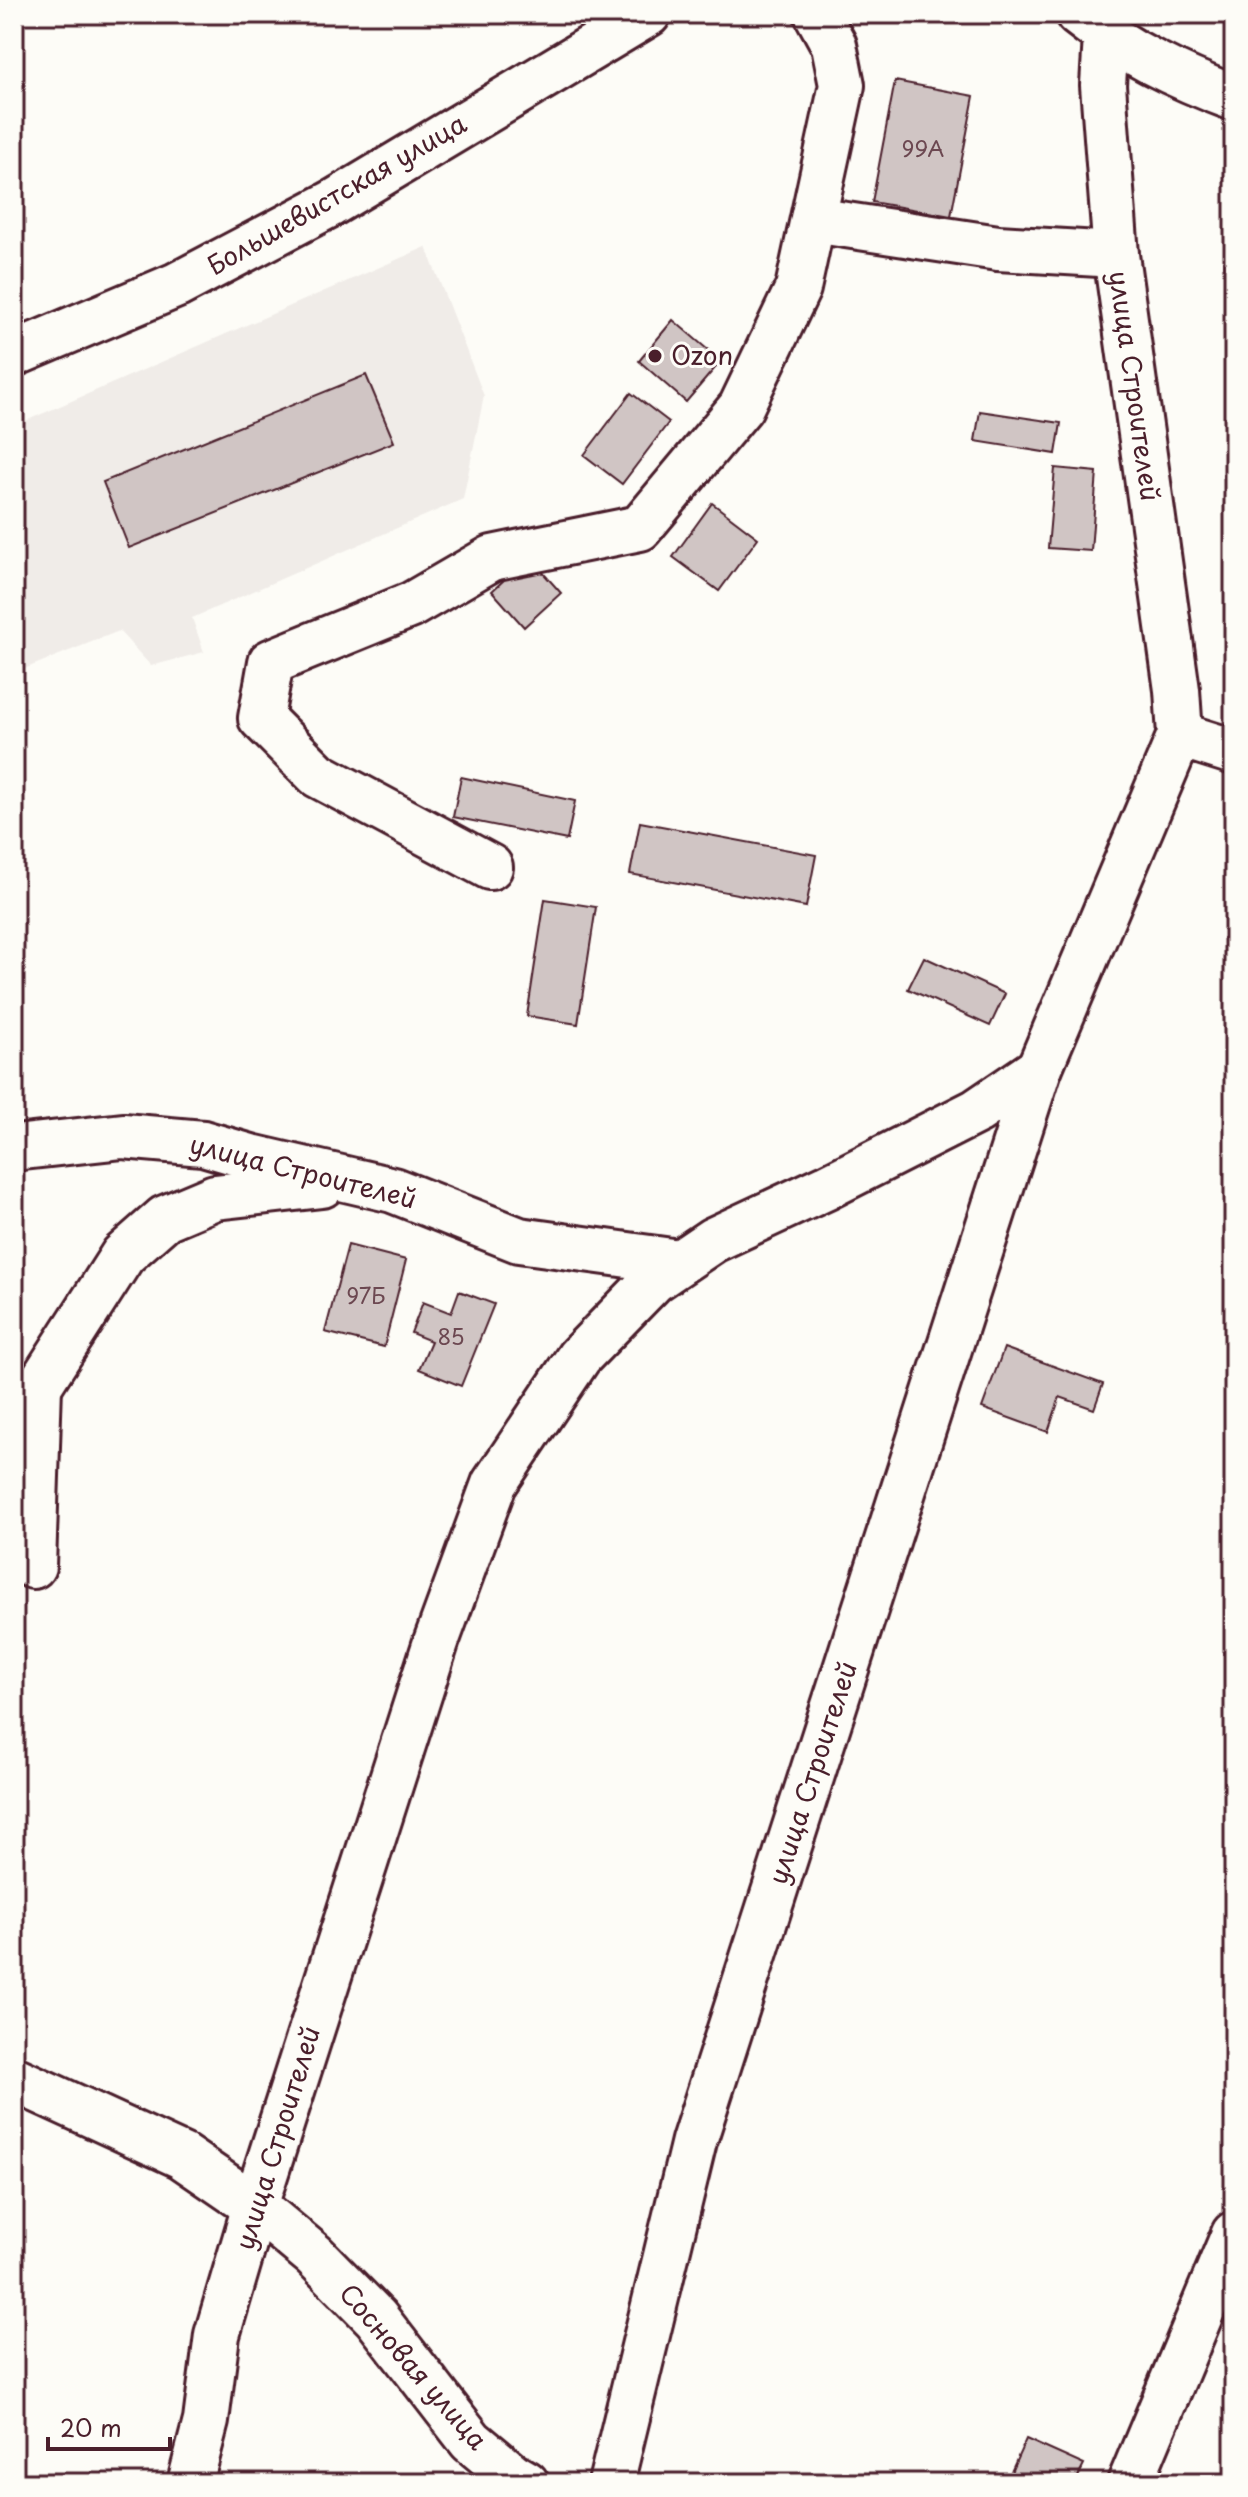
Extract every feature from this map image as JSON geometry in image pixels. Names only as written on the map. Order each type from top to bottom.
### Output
[{"type":"street","name":"Большевистская улица","points":[[14,354],[177,285],[331,204],[648,14]]},
{"type":"street","points":[[490,867],[318,775],[261,718],[271,662],[411,605],[492,558],[640,528],[741,407],[798,288],[842,85],[834,45],[817,14]]},
{"type":"street","points":[[1092,25],[1187,80],[1234,98]]},
{"type":"street","name":"улица Строителей","points":[[611,2483],[694,2141],[1039,1069],[1180,735],[1177,690],[1116,255],[1103,85],[1092,25]]},
{"type":"street","points":[[813,220],[998,248],[1116,255]]},
{"type":"street","points":[[1180,735],[1234,752]]},
{"type":"street","name":"улица Строителей","points":[[190,2483],[206,2421],[217,2335],[255,2206],[436,1642],[494,1484],[579,1357],[654,1280],[713,1240],[827,1187],[977,1111],[1039,1069]]},
{"type":"street","name":"улица Строителей","points":[[14,1148],[123,1136],[203,1143],[393,1190],[519,1240],[679,1262]]},
{"type":"street","points":[[33,1566],[26,1392],[123,1255],[165,1218],[215,1197],[352,1181]]},
{"type":"street","name":"Сосновая улица","points":[[14,2079],[182,2156],[255,2206],[314,2255],[376,2318],[471,2441],[526,2483]]},
{"type":"street","points":[[1130,2483],[1234,2234]]},
{"type":"shaded area","points":[[426,247],[484,396],[463,499],[192,618],[204,652],[151,666],[119,631],[14,673],[14,426]]},
{"type":"building","points":[[895,81],[974,96],[951,216],[872,202]]},
{"type":"building","points":[[673,320],[721,361],[686,402],[639,361]]},
{"type":"building","points":[[366,375],[394,442],[129,548],[103,482]]},
{"type":"building","points":[[631,393],[669,422],[622,484],[584,455]]},
{"type":"building","points":[[980,411],[1061,423],[1056,454],[975,441]]},
{"type":"building","points":[[1055,468],[1097,472],[1091,551],[1048,548]]},
{"type":"building","points":[[712,503],[758,538],[719,591],[673,557]]},
{"type":"building","points":[[529,557],[561,593],[524,627],[492,591]]},
{"type":"building","points":[[461,777],[575,801],[567,840],[453,817]]},
{"type":"building","points":[[640,822],[816,855],[806,907],[630,874]]},
{"type":"building","points":[[545,899],[596,907],[578,1024],[527,1016]]},
{"type":"building","points":[[924,957],[1005,994],[990,1026],[908,989]]},
{"type":"building","points":[[348,1245],[406,1260],[384,1347],[325,1332]]},
{"type":"building","points":[[459,1291],[494,1304],[461,1386],[419,1369],[431,1341],[411,1333],[423,1302],[451,1313]]},
{"type":"building","points":[[1004,1348],[1103,1384],[1094,1409],[1060,1397],[1048,1432],[982,1408]]},
{"type":"building","points":[[1026,2439],[1084,2465],[1075,2483],[1006,2483]]},
{"type":"place","name":"Ozon","points":[[655,356]]}]
